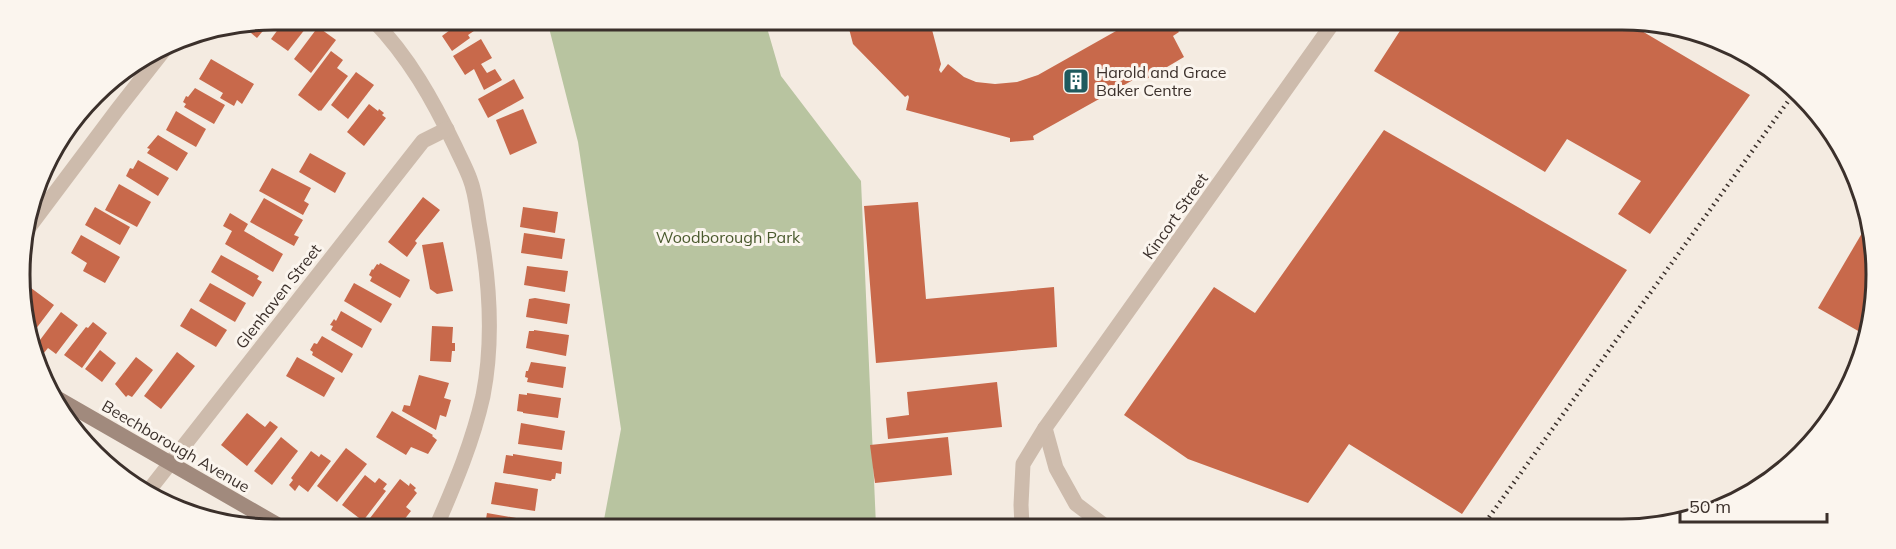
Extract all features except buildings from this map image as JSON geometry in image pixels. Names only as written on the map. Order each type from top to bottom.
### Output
[{"type":"street","points":[[382,30],[417,74],[471,180],[487,262],[490,330],[483,396],[465,457],[439,519]]},
{"type":"street","name":"Kincort Street","points":[[1022,519],[1023,464],[1045,428],[1328,30]]},
{"type":"street","points":[[37,217],[155,61]]},
{"type":"street","name":"Glenhaven Street","points":[[152,486],[423,141],[447,129]]},
{"type":"street","name":"Beechborough Avenue","points":[[67,404],[267,519]]},
{"type":"street","points":[[1045,428],[1056,468],[1076,504],[1096,519]]},
{"type":"green space","name":"Woodborough Park","points":[[550,30],[768,30],[781,76],[861,181],[876,519],[604,519],[621,429],[578,142]]},
{"type":"railway","points":[[1488,519],[1790,98]]},
{"type":"place","name":"Harold and Grace Baker Centre","points":[[1076,81]]}]
